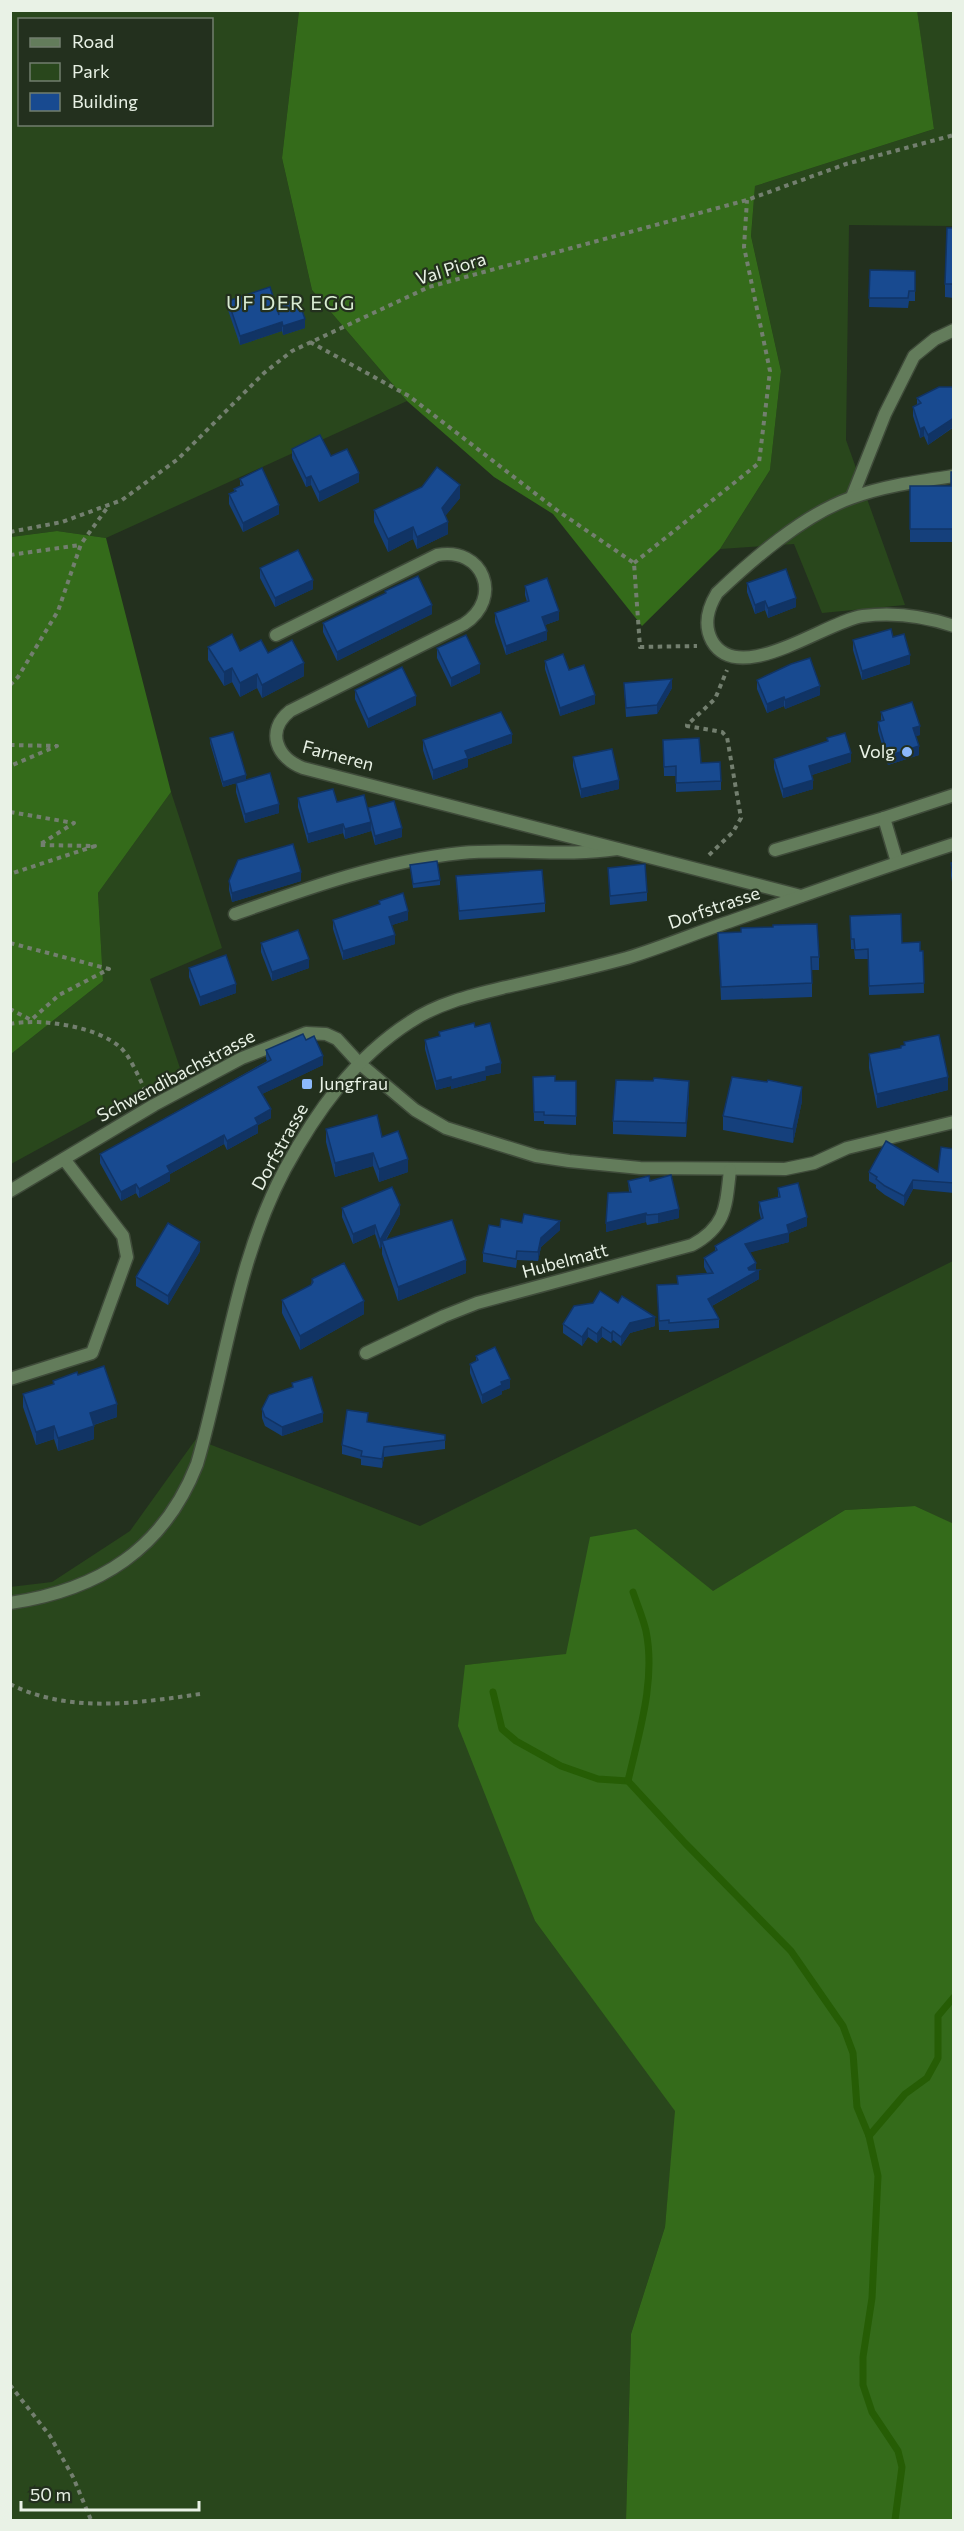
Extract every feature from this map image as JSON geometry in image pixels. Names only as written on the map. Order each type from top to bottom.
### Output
[{"type":"street","points":[[852,497],[885,414],[914,356],[934,339],[954,330]]},
{"type":"street","points":[[954,476],[852,497],[830,507],[796,528],[717,594],[710,604],[707,621],[710,635],[716,646],[734,656],[743,658],[768,654],[844,620],[862,616],[889,614],[915,616],[954,626]]},
{"type":"street","name":"Farneren","points":[[276,635],[437,555],[464,557],[478,569],[485,584],[484,601],[472,619],[290,711],[278,726],[277,744],[286,759],[303,768],[801,896]]},
{"type":"street","points":[[775,850],[954,795]]},
{"type":"street","points":[[884,818],[897,862]]},
{"type":"street","name":"Dorfstrasse","points":[[10,1603],[60,1593],[105,1574],[144,1545],[176,1508],[189,1485],[197,1464],[236,1303],[270,1199],[309,1129],[328,1100],[358,1063],[411,1021],[437,1008],[470,996],[627,958],[954,844]]},
{"type":"street","points":[[235,914],[313,886],[431,858],[461,853],[589,852],[621,849]]},
{"type":"street","name":"Schwendibachstrasse","points":[[10,1191],[154,1105],[242,1058],[306,1033],[332,1036],[345,1046],[358,1063]]},
{"type":"street","points":[[358,1063],[423,1115],[446,1128],[537,1156],[587,1163],[640,1168],[785,1169],[814,1163],[847,1148],[954,1122]]},
{"type":"street","points":[[10,1379],[93,1353],[127,1257],[123,1236],[64,1159]]},
{"type":"street","name":"Hubelmatt","points":[[366,1353],[477,1303],[692,1245],[715,1229],[722,1219],[730,1170]]},
{"type":"path","name":"Val Piora","points":[[10,532],[62,522],[107,507],[135,492],[178,459],[264,373],[292,351],[429,287],[747,200],[846,164],[954,135]]},
{"type":"path","points":[[634,563],[759,463],[770,371],[744,247],[747,200]]},
{"type":"path","points":[[310,342],[409,396],[558,511],[634,563]]},
{"type":"path","points":[[10,685],[18,677],[58,611],[81,544],[107,507]]},
{"type":"path","points":[[10,555],[81,544]]},
{"type":"path","points":[[634,563],[640,646],[716,646]]},
{"type":"path","points":[[691,867],[733,832],[741,818],[728,737],[722,732],[687,724],[715,699],[734,656]]},
{"type":"path","points":[[10,745],[57,746],[10,766]]},
{"type":"path","points":[[10,812],[74,824],[39,845],[95,846],[10,874]]},
{"type":"path","points":[[10,943],[109,969],[59,995],[31,1020],[10,1024]]},
{"type":"path","points":[[10,1009],[31,1020],[86,1029],[121,1048],[154,1105]]},
{"type":"path","points":[[10,1684],[55,1700],[92,1703],[148,1702],[200,1695]]},
{"type":"path","points":[[10,2385],[50,2436],[73,2477],[91,2520]]},
{"type":"green space","points":[[917,10],[934,129],[755,186],[751,236],[781,371],[770,470],[720,549],[642,626],[553,514],[494,477],[407,401],[312,290],[282,158],[299,11]]},
{"type":"green space","points":[[10,11],[299,11],[282,158],[312,290],[407,401],[106,538],[57,531],[11,537]]},
{"type":"green space","points":[[917,11],[953,11],[953,226],[849,225],[846,440],[905,605],[822,613],[794,544],[720,549],[770,470],[781,371],[751,236],[755,186],[934,129]]},
{"type":"green space","points":[[57,531],[106,538],[171,792],[98,893],[103,981],[11,1054],[11,537]]},
{"type":"green space","points":[[171,792],[222,948],[150,979],[181,1071],[11,1164],[11,1054],[103,981],[98,893]]},
{"type":"green space","points":[[953,1261],[953,1524],[915,1506],[845,1510],[713,1592],[636,1529],[566,1655],[465,1665],[535,1921],[676,2111],[665,2227],[631,2334],[626,2520],[11,2520],[10,1587],[52,1582],[130,1531],[196,1439],[420,1526]]},
{"type":"green space","points":[[915,1506],[954,1524],[953,2520],[626,2520],[631,2334],[665,2227],[675,2111],[535,1921],[458,1726],[465,1665],[566,1654],[590,1537],[636,1529],[713,1591],[845,1510]]},
{"type":"building","points":[[947,228],[954,228],[954,284],[945,284]]},
{"type":"building","points":[[870,270],[915,271],[915,291],[909,291],[908,298],[869,298]]},
{"type":"building","points":[[270,287],[279,315],[277,306],[298,299],[305,319],[283,326],[282,322],[240,336],[228,301]]},
{"type":"building","points":[[939,387],[954,387],[954,418],[928,435],[924,427],[920,429],[913,407],[921,403],[917,398]]},
{"type":"building","points":[[320,435],[331,456],[347,449],[359,473],[319,492],[311,476],[306,478],[292,449]]},
{"type":"building","points":[[437,467],[460,485],[442,508],[448,522],[417,537],[413,527],[388,539],[374,510],[422,487]]},
{"type":"building","points":[[262,468],[279,505],[243,523],[229,494],[243,485],[240,479]]},
{"type":"building","points":[[951,472],[954,472],[954,529],[910,529],[910,486],[951,486]]},
{"type":"building","points":[[298,550],[313,580],[275,598],[260,568]]},
{"type":"building","points":[[786,569],[796,598],[768,608],[765,601],[755,605],[747,583]]},
{"type":"building","points":[[418,576],[432,605],[337,652],[323,623]]},
{"type":"building","points":[[547,578],[559,611],[542,617],[547,631],[506,646],[495,613],[529,601],[525,586]]},
{"type":"building","points":[[891,629],[893,637],[904,634],[910,655],[862,671],[853,640]]},
{"type":"building","points":[[232,634],[240,651],[261,640],[268,653],[292,640],[304,663],[262,685],[257,674],[240,683],[232,668],[224,672],[208,647]]},
{"type":"building","points":[[466,635],[480,664],[451,678],[437,648]]},
{"type":"building","points":[[563,654],[569,670],[584,665],[595,695],[560,708],[545,661]]},
{"type":"building","points":[[810,658],[820,686],[785,700],[784,697],[767,704],[757,680]]},
{"type":"building","points":[[402,667],[416,696],[368,719],[355,690]]},
{"type":"building","points":[[672,679],[657,705],[626,708],[624,683]]},
{"type":"building","points":[[912,702],[920,726],[913,728],[919,746],[888,756],[878,722],[884,720],[881,712]]},
{"type":"building","points":[[501,712],[512,734],[465,751],[468,758],[433,770],[423,740]]},
{"type":"building","points":[[233,732],[246,775],[223,782],[210,738]]},
{"type":"building","points":[[845,733],[851,753],[809,766],[813,780],[783,789],[774,759]]},
{"type":"building","points":[[699,738],[701,763],[720,762],[721,781],[676,783],[676,766],[664,767],[663,740]]},
{"type":"building","points":[[612,749],[619,780],[581,789],[573,757]]},
{"type":"building","points":[[270,773],[279,804],[245,814],[236,783]]},
{"type":"building","points":[[333,789],[337,802],[364,795],[371,822],[345,829],[343,824],[308,834],[298,798]]},
{"type":"building","points":[[394,801],[402,828],[375,836],[368,808]]},
{"type":"building","points":[[293,844],[301,872],[232,893],[229,881],[238,860]]},
{"type":"building","points":[[437,861],[440,880],[413,884],[410,865]]},
{"type":"building","points":[[954,862],[954,881],[951,863]]},
{"type":"building","points":[[645,864],[647,892],[610,896],[608,868]]},
{"type":"building","points":[[542,870],[545,903],[459,911],[456,876]]},
{"type":"building","points":[[403,893],[408,911],[389,917],[395,935],[343,951],[333,920],[380,904],[379,901]]},
{"type":"building","points":[[901,914],[902,943],[920,942],[920,951],[923,951],[924,983],[869,986],[868,949],[855,950],[854,939],[851,939],[850,916]]},
{"type":"building","points":[[817,924],[819,957],[811,957],[812,983],[721,987],[718,933],[741,932],[741,928],[773,927],[773,925]]},
{"type":"building","points":[[298,930],[309,959],[272,972],[261,943]]},
{"type":"building","points":[[226,955],[236,984],[200,997],[189,968]]},
{"type":"building","points":[[474,1023],[475,1027],[490,1023],[501,1063],[486,1067],[486,1071],[451,1080],[451,1077],[436,1081],[425,1040],[440,1036],[439,1032]]},
{"type":"building","points":[[303,1034],[306,1040],[314,1036],[323,1056],[258,1087],[271,1109],[255,1118],[258,1124],[227,1141],[224,1135],[167,1166],[170,1172],[139,1189],[136,1184],[121,1192],[100,1154],[271,1060],[266,1050]]},
{"type":"building","points":[[939,1035],[948,1077],[877,1094],[869,1054],[901,1048],[905,1045],[904,1042]]},
{"type":"building","points":[[555,1076],[555,1081],[576,1081],[576,1116],[544,1115],[544,1112],[534,1112],[533,1077]]},
{"type":"building","points":[[732,1077],[767,1082],[768,1080],[802,1087],[793,1129],[723,1116]]},
{"type":"building","points":[[654,1078],[689,1081],[686,1123],[613,1121],[616,1080],[653,1081]]},
{"type":"building","points":[[377,1115],[382,1137],[398,1131],[408,1159],[379,1169],[373,1153],[335,1163],[326,1129]]},
{"type":"building","points":[[886,1141],[938,1172],[941,1147],[954,1149],[954,1183],[913,1180],[904,1196],[885,1186],[869,1172]]},
{"type":"building","points":[[671,1175],[679,1209],[658,1214],[647,1215],[646,1213],[606,1223],[608,1193],[631,1192],[628,1181],[649,1176],[650,1181]]},
{"type":"building","points":[[798,1183],[807,1217],[787,1225],[789,1233],[745,1244],[756,1263],[748,1268],[749,1270],[759,1270],[708,1299],[719,1319],[669,1323],[669,1320],[659,1321],[657,1285],[678,1284],[677,1276],[713,1273],[704,1258],[717,1250],[715,1246],[763,1218],[759,1202],[780,1197],[778,1188]]},
{"type":"building","points":[[392,1187],[400,1205],[380,1240],[375,1225],[353,1234],[342,1208]]},
{"type":"building","points":[[524,1214],[560,1221],[541,1238],[538,1252],[517,1251],[516,1259],[483,1253],[489,1225],[500,1227],[501,1219],[522,1223]]},
{"type":"building","points":[[452,1220],[466,1260],[398,1287],[382,1241]]},
{"type":"building","points":[[168,1223],[200,1242],[168,1296],[136,1277]]},
{"type":"building","points":[[344,1263],[364,1301],[300,1336],[282,1300],[311,1285],[312,1279]]},
{"type":"building","points":[[600,1291],[618,1303],[622,1296],[655,1317],[630,1323],[621,1337],[602,1327],[597,1334],[588,1328],[582,1337],[563,1324],[574,1306],[593,1303]]},
{"type":"building","points":[[495,1347],[510,1379],[501,1382],[502,1385],[482,1395],[470,1364],[478,1360],[476,1356]]},
{"type":"building","points":[[104,1366],[117,1404],[90,1413],[94,1426],[58,1438],[54,1426],[36,1432],[23,1394],[54,1384],[53,1381],[77,1372],[78,1375]]},
{"type":"building","points":[[312,1377],[323,1413],[282,1427],[265,1417],[262,1409],[269,1395],[293,1387],[292,1383]]},
{"type":"building","points":[[347,1410],[368,1413],[367,1422],[445,1435],[445,1440],[384,1447],[382,1459],[361,1456],[362,1451],[342,1445]]},
{"type":"waterway","points":[[628,1781],[645,1706],[649,1668],[646,1631],[633,1592]]},
{"type":"waterway","points":[[493,1692],[502,1729],[516,1741],[561,1766],[598,1779],[628,1781],[791,1951],[843,2026],[853,2053],[857,2107],[869,2136]]},
{"type":"waterway","points":[[895,2520],[902,2467],[898,2451],[872,2412],[863,2385],[863,2357],[872,2298],[878,2176],[869,2136],[905,2094],[927,2078],[938,2058],[938,2016],[954,1997]]},
{"type":"place","name":"Volg","points":[[907,752]]},
{"type":"place","name":"Jungfrau","points":[[307,1084]]},
{"type":"district","name":"UF DER EGG","points":[[291,303]]}]
